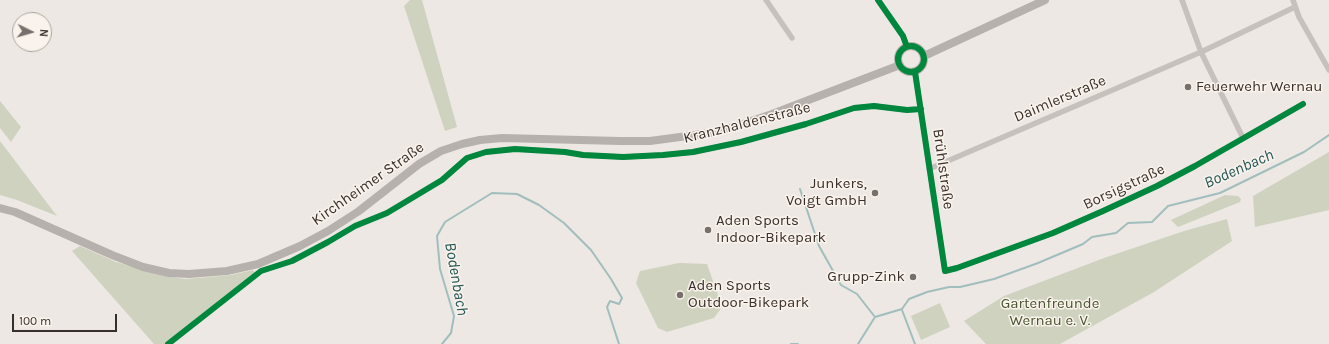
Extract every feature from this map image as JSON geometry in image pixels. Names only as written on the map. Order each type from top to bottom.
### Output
[{"type":"main road","points":[[924,56],[1045,0]]},
{"type":"main road","points":[[907,47],[916,47],[924,56],[923,65],[915,72],[908,72],[900,65],[899,55],[907,47]]},
{"type":"main road","name":"Kirchheimer Straße","points":[[0,208],[21,215],[143,267],[189,274],[227,271],[258,264],[300,246],[328,231],[359,211],[419,164],[441,151],[462,144],[480,140],[502,138],[650,141],[710,133],[772,114],[900,65]]},
{"type":"street","points":[[766,0],[792,38]]},
{"type":"street","points":[[878,0],[903,36],[907,47]]},
{"type":"street","points":[[1182,0],[1201,52],[1243,138]]},
{"type":"street","points":[[1293,0],[1305,28],[1329,70]]},
{"type":"street","name":"Daimlerstraße","points":[[929,169],[1201,52],[1295,7]]},
{"type":"street","name":"Brühlstraße","points":[[915,72],[945,271]]},
{"type":"street","name":"Borsigstraße","points":[[945,271],[1045,236],[1091,217],[1157,186],[1195,166],[1303,104]]},
{"type":"street","name":"Kranzhaldenstraße","points":[[442,180],[467,158],[486,152],[515,149],[623,157],[694,152],[741,142],[806,124],[854,108],[874,106],[912,110],[921,109]]},
{"type":"green space","points":[[410,0],[422,0],[457,127],[445,131],[404,6]]},
{"type":"green space","points":[[0,101],[21,127],[11,142],[0,128]]},
{"type":"green space","points":[[0,141],[57,216],[0,195]]},
{"type":"green space","points":[[1329,152],[1329,210],[1255,227],[1253,196]]},
{"type":"green space","points":[[1225,195],[1238,196],[1241,199],[1240,202],[1178,227],[1171,220]]},
{"type":"green space","name":"Gartenfreunde Wernau e. V.","points":[[1227,219],[1232,241],[1154,292],[1060,344],[986,344],[964,321],[1004,296],[1104,258],[1184,231]]},
{"type":"green space","points":[[80,246],[116,262],[165,276],[185,279],[231,275],[253,270],[255,273],[165,344],[154,344],[72,251]]},
{"type":"green space","name":"Aden Sports Outdoor-Bikepark","points":[[679,263],[707,264],[722,307],[714,318],[667,332],[658,328],[636,283],[640,271]]},
{"type":"green space","points":[[940,303],[950,327],[921,340],[911,316]]},
{"type":"waterway","name":"Bodenbach","points":[[858,344],[875,317],[902,309],[909,299],[927,292],[949,287],[960,287],[994,279],[1038,263],[1083,244],[1092,237],[1116,233],[1128,223],[1152,222],[1168,206],[1220,193],[1304,152],[1329,135]]},
{"type":"waterway","points":[[800,189],[819,246],[841,285],[857,294],[875,317]]},
{"type":"waterway","name":"Bodenbach","points":[[442,344],[451,333],[454,316],[440,269],[437,236],[445,222],[492,193],[517,194],[539,205],[564,223],[591,250],[622,298],[619,304],[610,301],[607,307],[619,344]]},
{"type":"waterway","points":[[902,310],[915,344]]},
{"type":"waterway","name":"Bodenbach","points":[[791,344],[798,344]]},
{"type":"cycle path","points":[[878,0],[903,36],[907,47]]},
{"type":"cycle path","points":[[911,46],[920,50],[924,59],[920,68],[911,72],[902,68],[898,59],[902,50],[911,46]]},
{"type":"cycle path","points":[[915,72],[945,271],[1053,233],[1157,186],[1303,104]]},
{"type":"cycle path","points":[[168,344],[261,271],[292,261],[355,226],[387,213],[442,180],[467,158],[486,152],[515,149],[623,157],[663,155],[693,152],[741,142],[806,124],[854,108],[874,106],[907,110],[921,109]]},
{"type":"place","name":"Feuerwehr Wernau","points":[[1188,87]]},
{"type":"place","name":"Junkers, Voigt GmbH","points":[[875,193]]},
{"type":"place","name":"Aden Sports Indoor-Bikepark","points":[[708,230]]},
{"type":"place","name":"Grupp-Zink","points":[[913,277]]},
{"type":"place","name":"Aden Sports Outdoor-Bikepark","points":[[680,295]]}]
